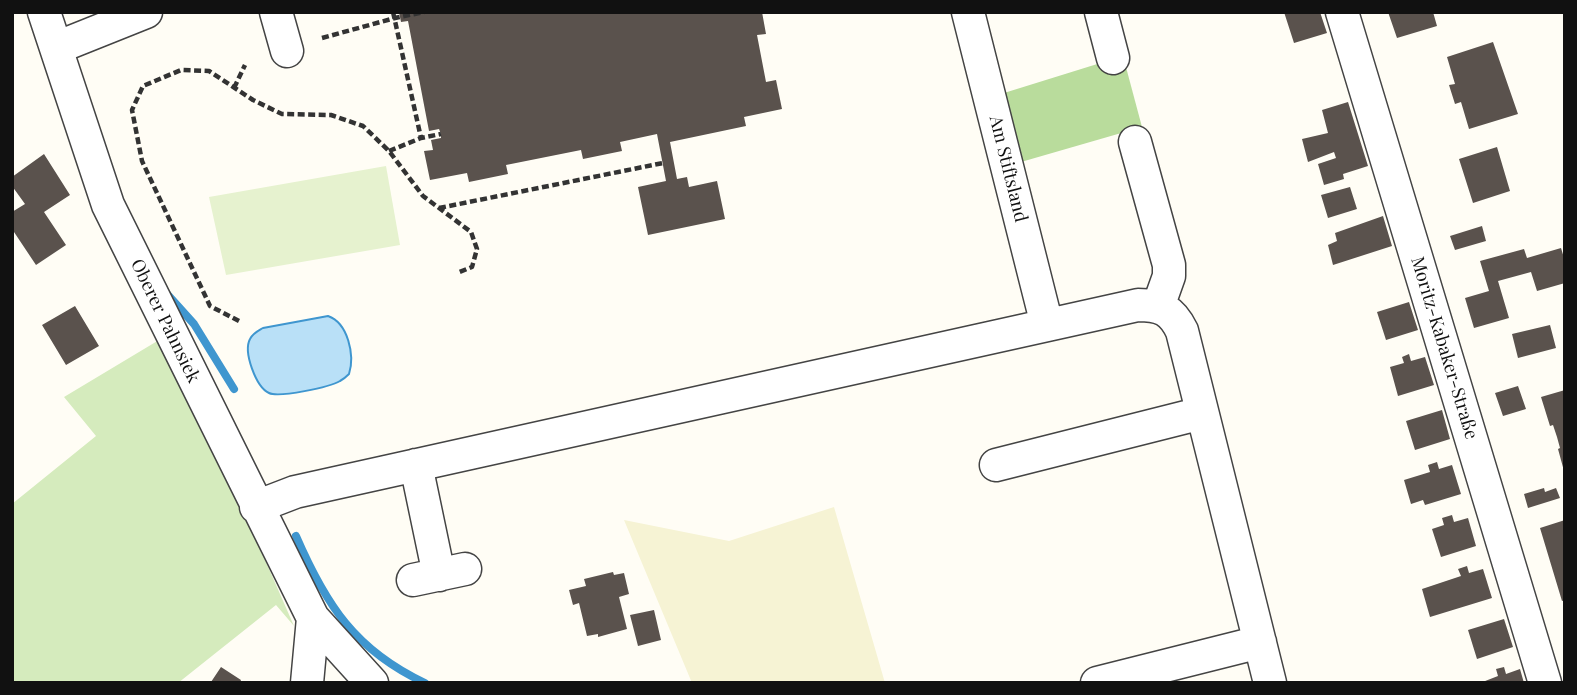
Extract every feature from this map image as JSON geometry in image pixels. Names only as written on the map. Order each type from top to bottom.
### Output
[{"type":"street","name":"Oberer Pahnsiek","points":[[44,12],[108,205],[313,618],[372,683]]},
{"type":"street","points":[[56,48],[146,12]]},
{"type":"street","points":[[275,12],[287,51]]},
{"type":"street","name":"Am Stiftsland","points":[[968,12],[1047,325]]},
{"type":"street","points":[[1101,12],[1113,58]]},
{"type":"street","name":"Moritz-Kabaker-Straße","points":[[1342,12],[1545,683]]},
{"type":"street","points":[[1135,142],[1169,265],[1169,276],[1158,307]]},
{"type":"street","points":[[256,507],[295,492],[1047,325],[1138,305],[1158,307],[1166,309],[1175,317],[1182,331],[1270,683]]},
{"type":"street","points":[[996,464],[1202,413]]},
{"type":"street","points":[[416,466],[439,575]]},
{"type":"street","points":[[307,683],[313,618]]},
{"type":"street","points":[[1097,683],[1260,642]]},
{"type":"path","points":[[322,38],[394,15],[424,12]]},
{"type":"path","points":[[394,15],[421,138]]},
{"type":"path","points":[[234,88],[245,65]]},
{"type":"path","points":[[239,321],[210,306],[142,161],[132,110],[144,86],[181,70],[209,71],[253,100],[282,114],[331,115],[363,126],[389,151],[424,196],[471,232],[477,249],[472,267],[457,273]]},
{"type":"path","points":[[389,151],[421,138],[441,134]]},
{"type":"path","points":[[438,208],[663,163]]},
{"type":"shaded area","points":[[834,507],[885,683],[692,683],[624,520],[729,541]]},
{"type":"green space","points":[[1123,56],[1142,127],[1021,162],[1004,93]]},
{"type":"green space","points":[[386,166],[400,245],[226,275],[209,197]]},
{"type":"green space","points":[[159,340],[224,466],[294,626],[276,605],[178,683],[12,683],[12,504],[96,436],[64,397]]},
{"type":"water","points":[[328,316],[341,325],[348,340],[351,358],[349,374],[334,383],[304,391],[275,394],[264,389],[255,377],[248,352],[253,335],[263,328]]},
{"type":"building","points":[[399,12],[762,12],[766,34],[757,35],[766,82],[776,80],[782,109],[744,117],[746,126],[670,142],[677,179],[687,177],[689,187],[717,181],[725,219],[648,235],[638,187],[666,181],[657,134],[620,142],[622,151],[583,159],[581,150],[506,165],[508,174],[469,182],[467,173],[430,180],[424,151],[433,150],[431,140],[441,138],[441,134],[439,129],[429,131],[408,21],[401,22]]},
{"type":"building","points":[[1284,12],[1320,12],[1327,33],[1294,43]]},
{"type":"building","points":[[1388,12],[1433,12],[1437,26],[1397,38]]},
{"type":"building","points":[[1493,42],[1518,114],[1469,129],[1461,102],[1455,104],[1449,85],[1455,84],[1447,57]]},
{"type":"building","points":[[1348,102],[1368,166],[1343,174],[1344,179],[1324,185],[1318,164],[1336,158],[1334,152],[1308,162],[1302,139],[1328,133],[1322,110]]},
{"type":"building","points":[[1497,147],[1510,191],[1473,203],[1459,159]]},
{"type":"building","points":[[44,154],[70,195],[44,212],[66,245],[36,265],[12,229],[12,212],[25,204],[12,186],[12,177]]},
{"type":"building","points":[[1350,187],[1357,209],[1328,218],[1321,195]]},
{"type":"building","points":[[1383,216],[1392,246],[1333,265],[1328,245],[1337,241],[1335,233]]},
{"type":"building","points":[[1482,226],[1486,241],[1455,250],[1450,236]]},
{"type":"building","points":[[1561,248],[1565,261],[1565,283],[1537,291],[1531,272],[1498,281],[1509,318],[1474,328],[1465,298],[1489,291],[1480,261],[1524,249],[1527,258]]},
{"type":"building","points":[[1409,302],[1418,330],[1386,340],[1377,312]]},
{"type":"building","points":[[75,306],[99,346],[66,365],[42,325]]},
{"type":"building","points":[[1550,325],[1556,348],[1518,358],[1512,334]]},
{"type":"building","points":[[1409,354],[1411,361],[1425,357],[1434,385],[1398,396],[1390,367],[1404,363],[1402,357]]},
{"type":"building","points":[[1518,386],[1526,409],[1503,416],[1495,393]]},
{"type":"building","points":[[1565,390],[1564,471],[1557,437],[1553,425],[1550,426],[1541,397]]},
{"type":"building","points":[[1442,410],[1450,439],[1415,450],[1406,421]]},
{"type":"building","points":[[1437,462],[1439,469],[1452,465],[1461,494],[1425,505],[1423,500],[1411,504],[1404,480],[1430,472],[1428,465]]},
{"type":"building","points":[[1544,488],[1545,492],[1556,488],[1560,498],[1528,508],[1524,494]]},
{"type":"building","points":[[1452,515],[1454,522],[1468,518],[1476,546],[1441,557],[1432,529],[1444,525],[1442,518]]},
{"type":"building","points":[[1565,520],[1565,600],[1562,601],[1540,528]]},
{"type":"building","points":[[1467,566],[1469,573],[1483,569],[1492,598],[1430,617],[1422,589],[1461,576],[1458,569]]},
{"type":"building","points":[[613,572],[614,575],[624,573],[629,594],[619,597],[627,629],[598,637],[598,634],[587,636],[579,603],[573,605],[569,590],[586,586],[584,579]]},
{"type":"building","points":[[654,610],[661,640],[638,646],[630,615]]},
{"type":"building","points":[[1504,619],[1513,647],[1477,659],[1468,630]]},
{"type":"building","points":[[221,667],[241,680],[240,683],[211,682]]},
{"type":"building","points":[[1504,667],[1506,674],[1520,669],[1524,683],[1480,683],[1498,676],[1496,669]]},
{"type":"waterway","points":[[167,294],[194,324],[234,389]]},
{"type":"waterway","points":[[296,536],[319,583],[346,623],[380,656],[425,683]]}]
